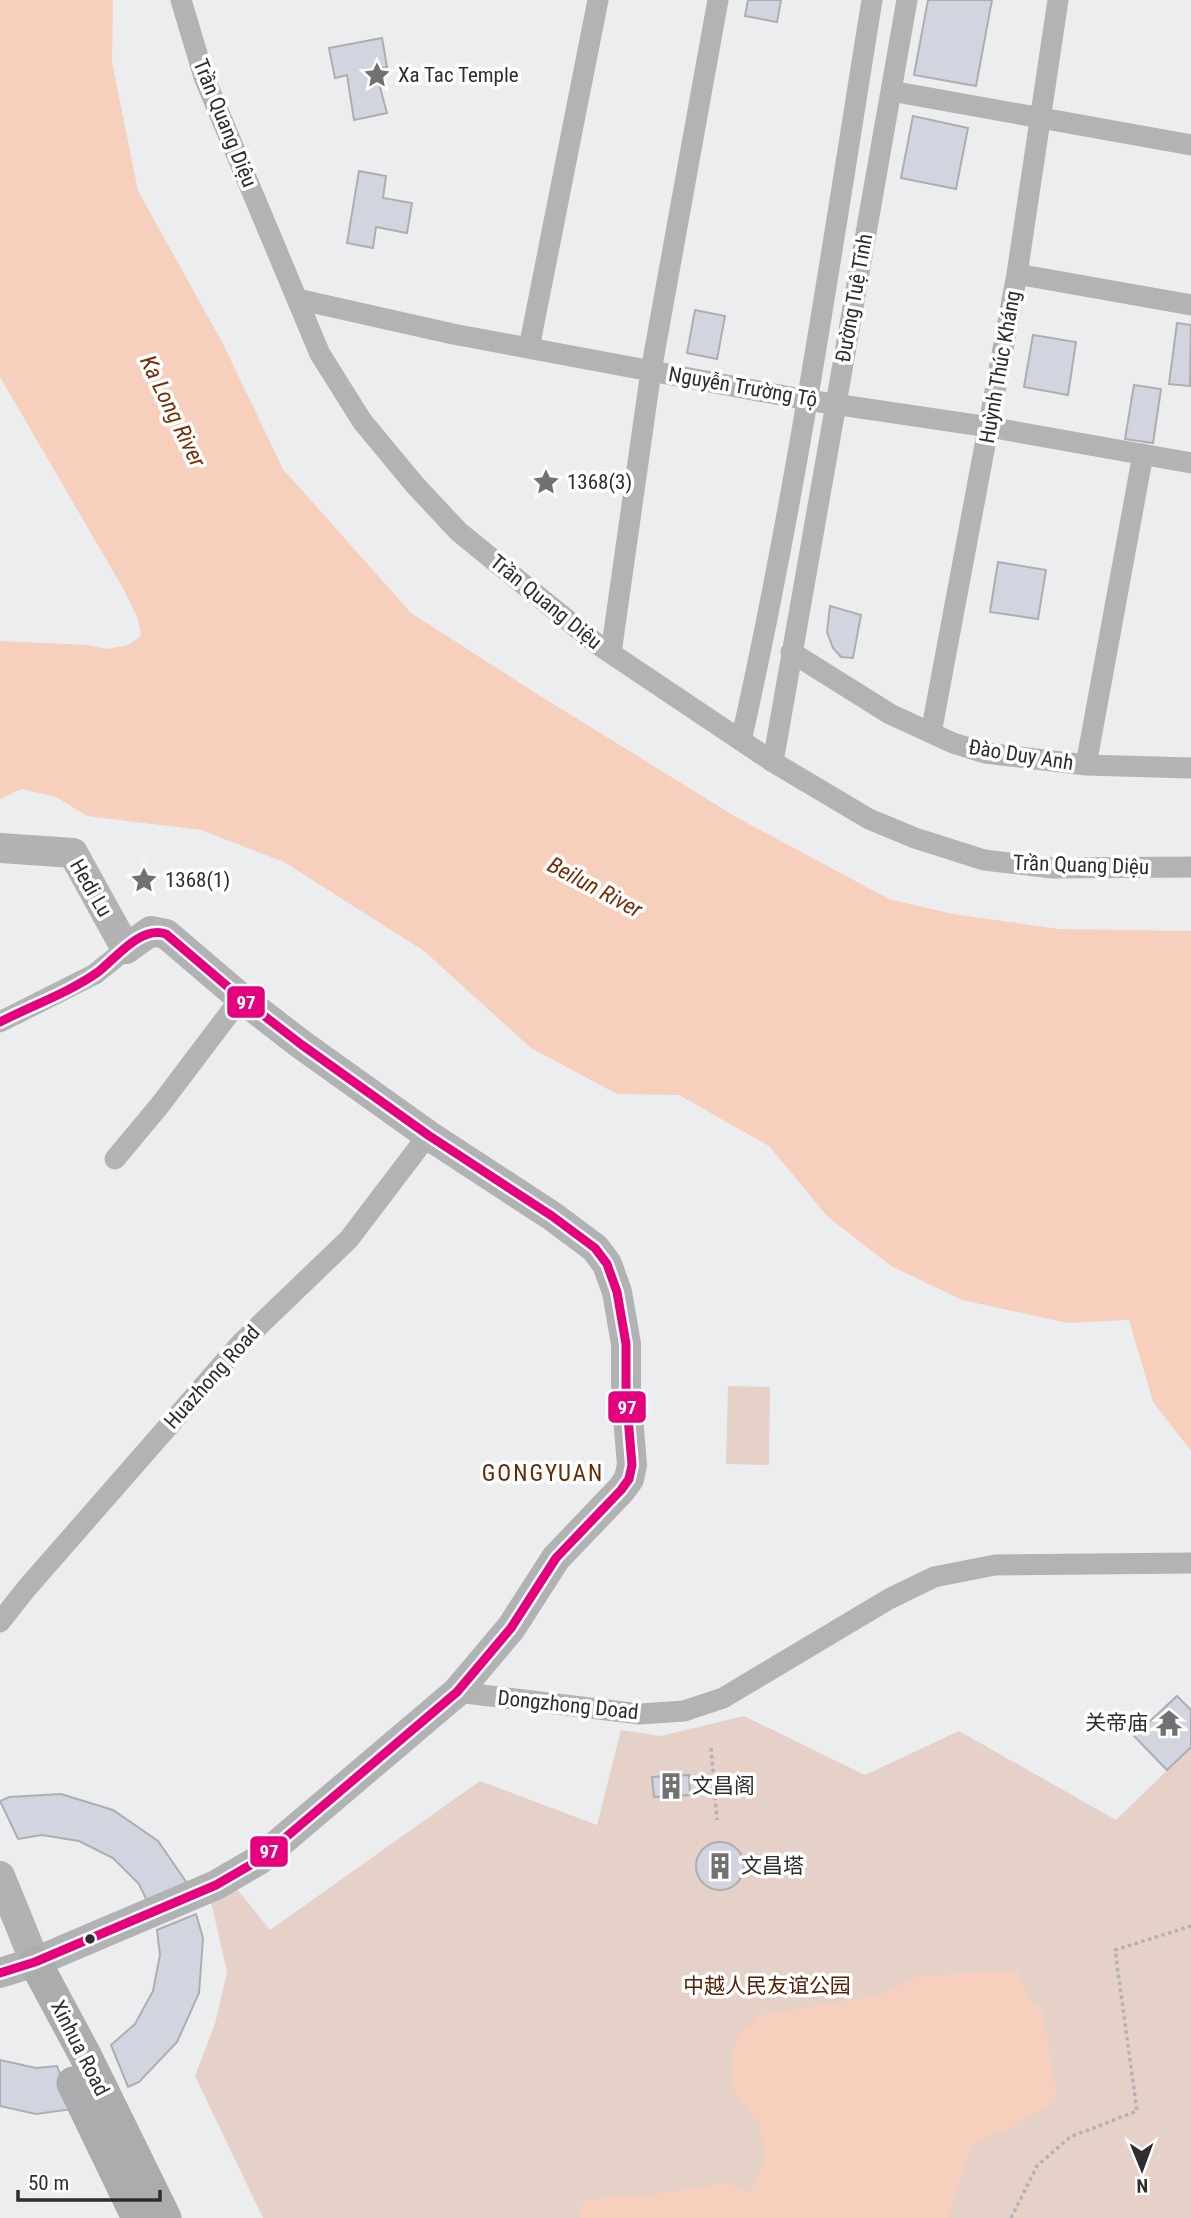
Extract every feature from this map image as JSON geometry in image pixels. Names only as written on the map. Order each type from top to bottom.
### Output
[{"type":"main road","name":"Xinhua Road","points":[[10,1962],[66,2069],[138,2218]]},
{"type":"main road","name":"Xinhua Road","points":[[10,1962],[85,2055],[165,2218]]},
{"type":"street","name":"Trần Quang Diệu","points":[[181,0],[204,77],[320,354],[362,421],[415,485],[459,532],[611,653],[773,762],[869,819],[915,838],[984,860],[1052,868],[1191,867]]},
{"type":"street","points":[[530,348],[598,0]]},
{"type":"street","points":[[611,653],[651,371],[718,0]]},
{"type":"street","name":"Đường Tuệ Tĩnh","points":[[741,741],[759,660],[807,400],[872,0]]},
{"type":"street","name":"Đường Tuệ Tĩnh","points":[[773,762],[907,0]]},
{"type":"street","name":"Huỳnh Thúc Kháng","points":[[931,733],[1017,274],[1058,0]]},
{"type":"street","points":[[891,91],[1191,145]]},
{"type":"street","points":[[1017,274],[1191,305]]},
{"type":"street","name":"Nguyễn Trường Tộ","points":[[297,299],[530,348],[807,400],[989,427],[1191,463]]},
{"type":"street","points":[[1086,765],[1143,454]]},
{"type":"street","name":"Đào Duy Anh","points":[[791,652],[890,714],[985,753],[1086,765],[1191,768]]},
{"type":"street","name":"Hedi Lu","points":[[0,848],[73,853],[126,949]]},
{"type":"street","points":[[0,1022],[95,974],[151,932],[166,934],[241,998],[428,1135],[552,1216],[595,1248],[607,1264],[617,1292],[626,1344],[626,1392],[632,1465],[629,1479],[556,1558],[511,1628],[457,1692],[259,1860],[216,1885],[10,1962],[0,1909]]},
{"type":"street","points":[[115,1159],[160,1105],[241,998]]},
{"type":"street","name":"Huazhong Road","points":[[0,1622],[242,1342],[349,1239],[428,1135]]},
{"type":"street","name":"Dongzhong Doad","points":[[457,1692],[640,1714],[684,1711],[723,1698],[889,1599],[934,1577],[995,1565],[1191,1563]]},
{"type":"street","name":"Xinhua Road","points":[[0,1876],[10,1962]]},
{"type":"path","points":[[711,1748],[717,1820]]},
{"type":"path","points":[[1011,2218],[1037,2166],[1070,2137],[1137,2111],[1115,1950],[1191,1926]]},
{"type":"green space","points":[[728,1386],[770,1387],[769,1465],[726,1464]]},
{"type":"green space","name":"中越人民友谊公园","points":[[744,1716],[865,1775],[959,1731],[1116,1820],[1191,1747],[1191,2218],[263,2218],[195,2076],[215,2024],[227,1972],[211,1902],[237,1889],[270,1930],[480,1781],[597,1825],[621,1730],[661,1736]]},
{"type":"water","points":[[0,0],[113,0],[112,62],[138,191],[223,344],[283,469],[411,613],[736,817],[889,899],[953,914],[1058,929],[1191,931],[1191,1451],[1153,1402],[1129,1320],[1068,1323],[962,1300],[891,1266],[827,1216],[769,1146],[679,1095],[617,1094],[531,1048],[424,951],[284,862],[201,830],[87,816],[56,797],[22,789],[0,799],[0,641],[87,645],[107,649],[128,645],[141,636],[138,619],[124,590],[0,377]]},
{"type":"water","points":[[1018,1971],[1028,1997],[1042,2009],[1057,2099],[969,2149],[949,2218],[582,2218],[579,2210],[586,2200],[670,2192],[727,2183],[749,2193],[766,2160],[759,2123],[733,2088],[731,2065],[739,2033],[760,2015],[881,1995],[919,1976]]},
{"type":"building","points":[[748,0],[781,0],[777,22],[745,16]]},
{"type":"building","points":[[928,0],[992,0],[976,86],[914,75]]},
{"type":"building","points":[[382,38],[387,67],[375,69],[387,113],[354,120],[347,75],[335,78],[329,48]]},
{"type":"building","points":[[913,116],[968,128],[956,189],[901,178]]},
{"type":"building","points":[[359,171],[386,176],[383,198],[412,203],[407,233],[376,227],[373,248],[347,243]]},
{"type":"building","points":[[695,310],[725,316],[717,359],[687,353]]},
{"type":"building","points":[[1177,323],[1191,325],[1190,386],[1169,384]]},
{"type":"building","points":[[1033,335],[1076,342],[1068,395],[1024,387]]},
{"type":"building","points":[[1134,385],[1161,389],[1153,443],[1125,439]]},
{"type":"building","points":[[998,562],[1046,570],[1038,619],[990,612]]},
{"type":"building","points":[[830,606],[861,615],[853,658],[841,657],[833,648],[827,632]]},
{"type":"building","name":"关帝庙","points":[[1177,1696],[1191,1710],[1191,1747],[1167,1770],[1134,1736]]},
{"type":"building","name":"文昌阁","points":[[689,1775],[690,1795],[654,1797],[652,1777]]},
{"type":"building","points":[[61,1794],[113,1810],[158,1841],[189,1886],[148,1903],[139,1884],[113,1858],[79,1841],[42,1835],[18,1839],[0,1801],[9,1797]]},
{"type":"building","name":"文昌塔","points":[[720,1842],[737,1849],[744,1866],[737,1883],[720,1890],[703,1883],[696,1866],[703,1849]]},
{"type":"building","points":[[196,1914],[203,1938],[199,1993],[177,2042],[139,2082],[128,2087],[111,2045],[135,2024],[153,1991],[160,1955],[157,1930]]},
{"type":"building","points":[[0,2060],[36,2068],[57,2066],[73,2109],[36,2114],[0,2106]]},
{"type":"transit line","name":"97","points":[[0,1022],[87,979],[138,938],[157,932],[166,934],[241,998],[302,1045],[428,1135],[552,1216],[595,1248],[607,1264],[617,1292],[626,1344],[626,1393],[632,1465],[629,1479],[621,1490],[556,1558],[511,1628],[457,1692],[259,1860],[216,1885],[35,1962],[0,1973]]},
{"type":"place","name":"Xa Tac Temple","points":[[377,75]]},
{"type":"place","name":"1368(3)","points":[[546,482]]},
{"type":"place","name":"1368(1)","points":[[144,880]]},
{"type":"place","name":"关帝庙","points":[[1169,1723]]},
{"type":"place","name":"文昌阁","points":[[671,1786]]},
{"type":"place","name":"文昌塔","points":[[720,1866]]},
{"type":"district","name":"GONGYUAN","points":[[543,1473]]},
{"type":"water label","name":"Ka Long River","points":[[173,411]]},
{"type":"water label","name":"Beilun River","points":[[595,887]]}]
